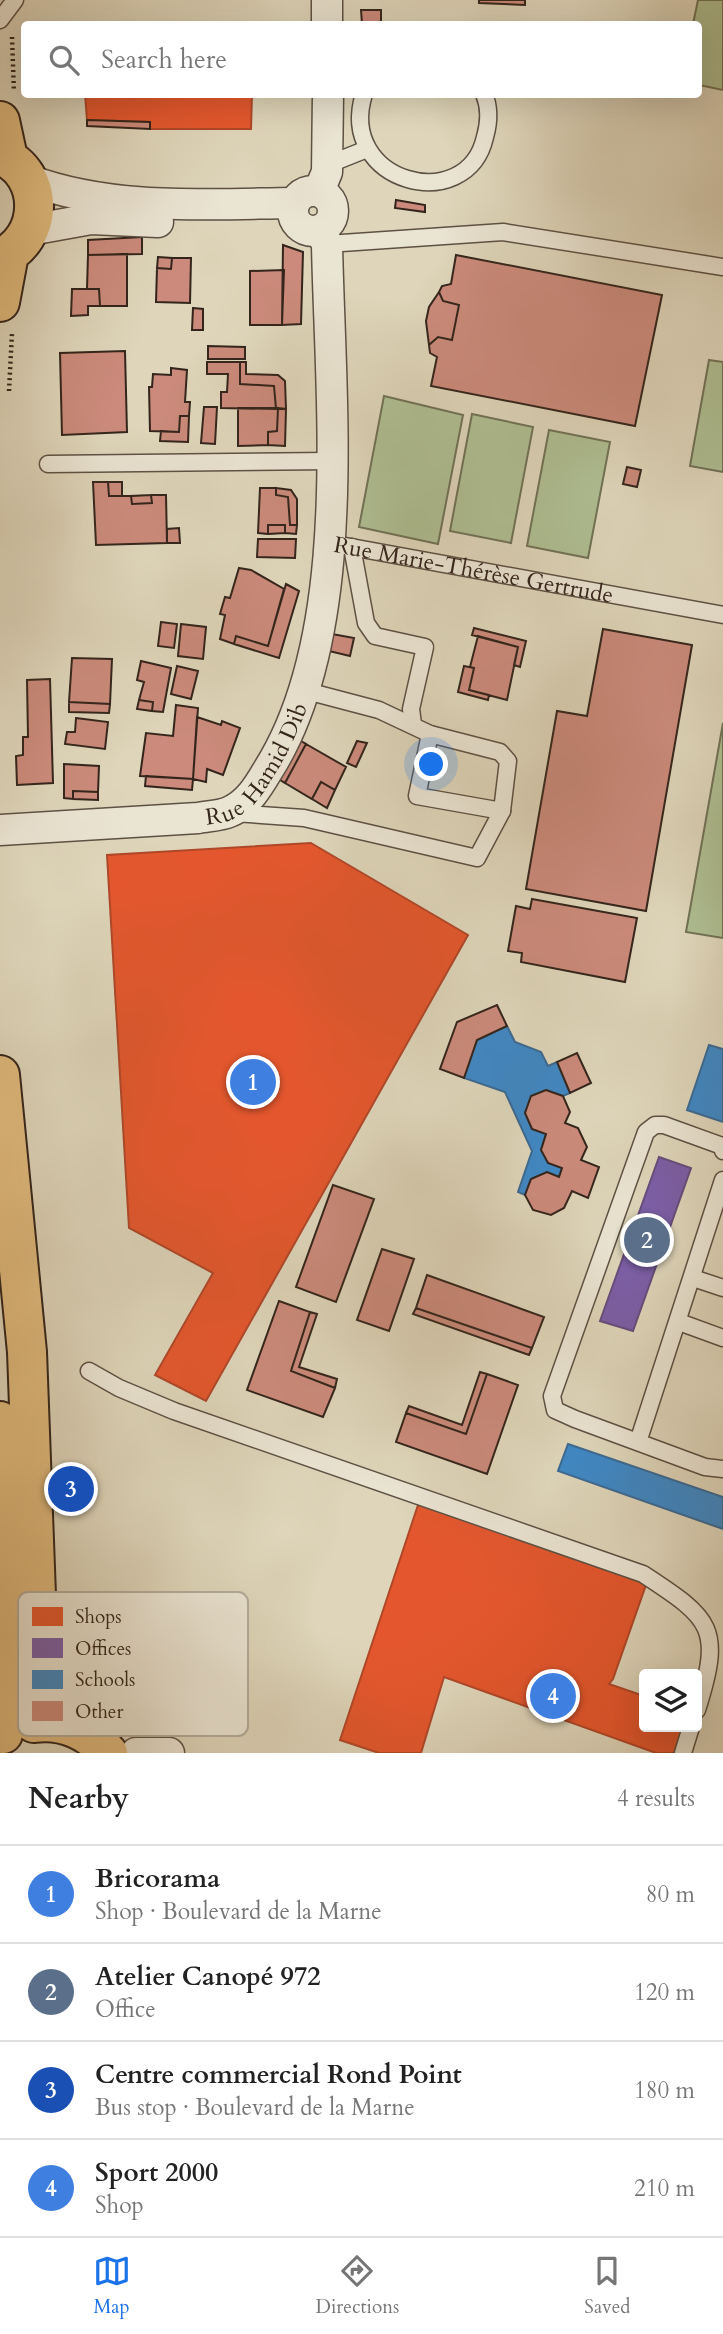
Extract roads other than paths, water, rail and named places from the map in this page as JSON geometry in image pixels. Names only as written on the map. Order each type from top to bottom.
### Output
[{"type":"main road","points":[[6,313],[13,247],[34,196],[12,164],[7,111]]},
{"type":"main road","points":[[0,1075],[27,1352],[36,1592]]},
{"type":"main road","points":[[0,1421],[3,1651],[1,1735],[18,1727]]},
{"type":"main road","points":[[89,1736],[108,1753]]},
{"type":"street","points":[[327,0],[327,21]]},
{"type":"street","name":"Rue Marie-Thérèse Gertrude","points":[[328,98],[314,209],[331,461],[340,545]]},
{"type":"street","points":[[12,164],[92,198],[314,209]]},
{"type":"street","points":[[13,247],[91,219],[314,209]]},
{"type":"street","name":"Rue Hamid Dib","points":[[0,830],[198,818],[229,813],[252,796],[280,751],[303,690],[340,545]]},
{"type":"street","points":[[136,1753],[169,1753]]},
{"type":"lane","points":[[0,20],[13,2]]},
{"type":"lane","points":[[362,98],[359,114],[367,149],[380,165],[397,177],[427,182],[457,174],[473,161],[484,143],[489,123],[485,98]]},
{"type":"lane","points":[[314,209],[367,149]]},
{"type":"lane","points":[[314,209],[503,232],[723,267]]},
{"type":"lane","points":[[48,464],[331,461]]},
{"type":"lane","points":[[340,545],[366,624],[375,636],[425,647],[411,709],[412,724]]},
{"type":"lane","name":"Rue Marie-Thérèse Gertrude","points":[[340,545],[723,615]]},
{"type":"lane","points":[[229,813],[304,818],[477,858],[502,811],[508,761],[500,752],[430,734],[379,710],[303,690]]},
{"type":"lane","points":[[430,734],[417,796],[502,811]]},
{"type":"lane","points":[[723,1151],[722,1146],[664,1125],[655,1125],[646,1132],[552,1396],[555,1410],[705,1467],[723,1469]]},
{"type":"lane","points":[[638,1442],[723,1180]]},
{"type":"lane","points":[[693,1278],[723,1288]]},
{"type":"lane","points":[[679,1322],[723,1338]]},
{"type":"lane","points":[[89,1371],[119,1388],[174,1411],[643,1574],[692,1606],[706,1623],[711,1648],[709,1673],[702,1695]]},
{"type":"lane","points":[[683,1753],[689,1732]]},
{"type":"place","name":"Bricorama","points":[[253,1082]]},
{"type":"place","name":"Atelier Canopé 972","points":[[647,1240]]},
{"type":"place","name":"Centre commercial Rond Point","points":[[71,1489]]},
{"type":"place","name":"Sport 2000","points":[[553,1696]]}]
